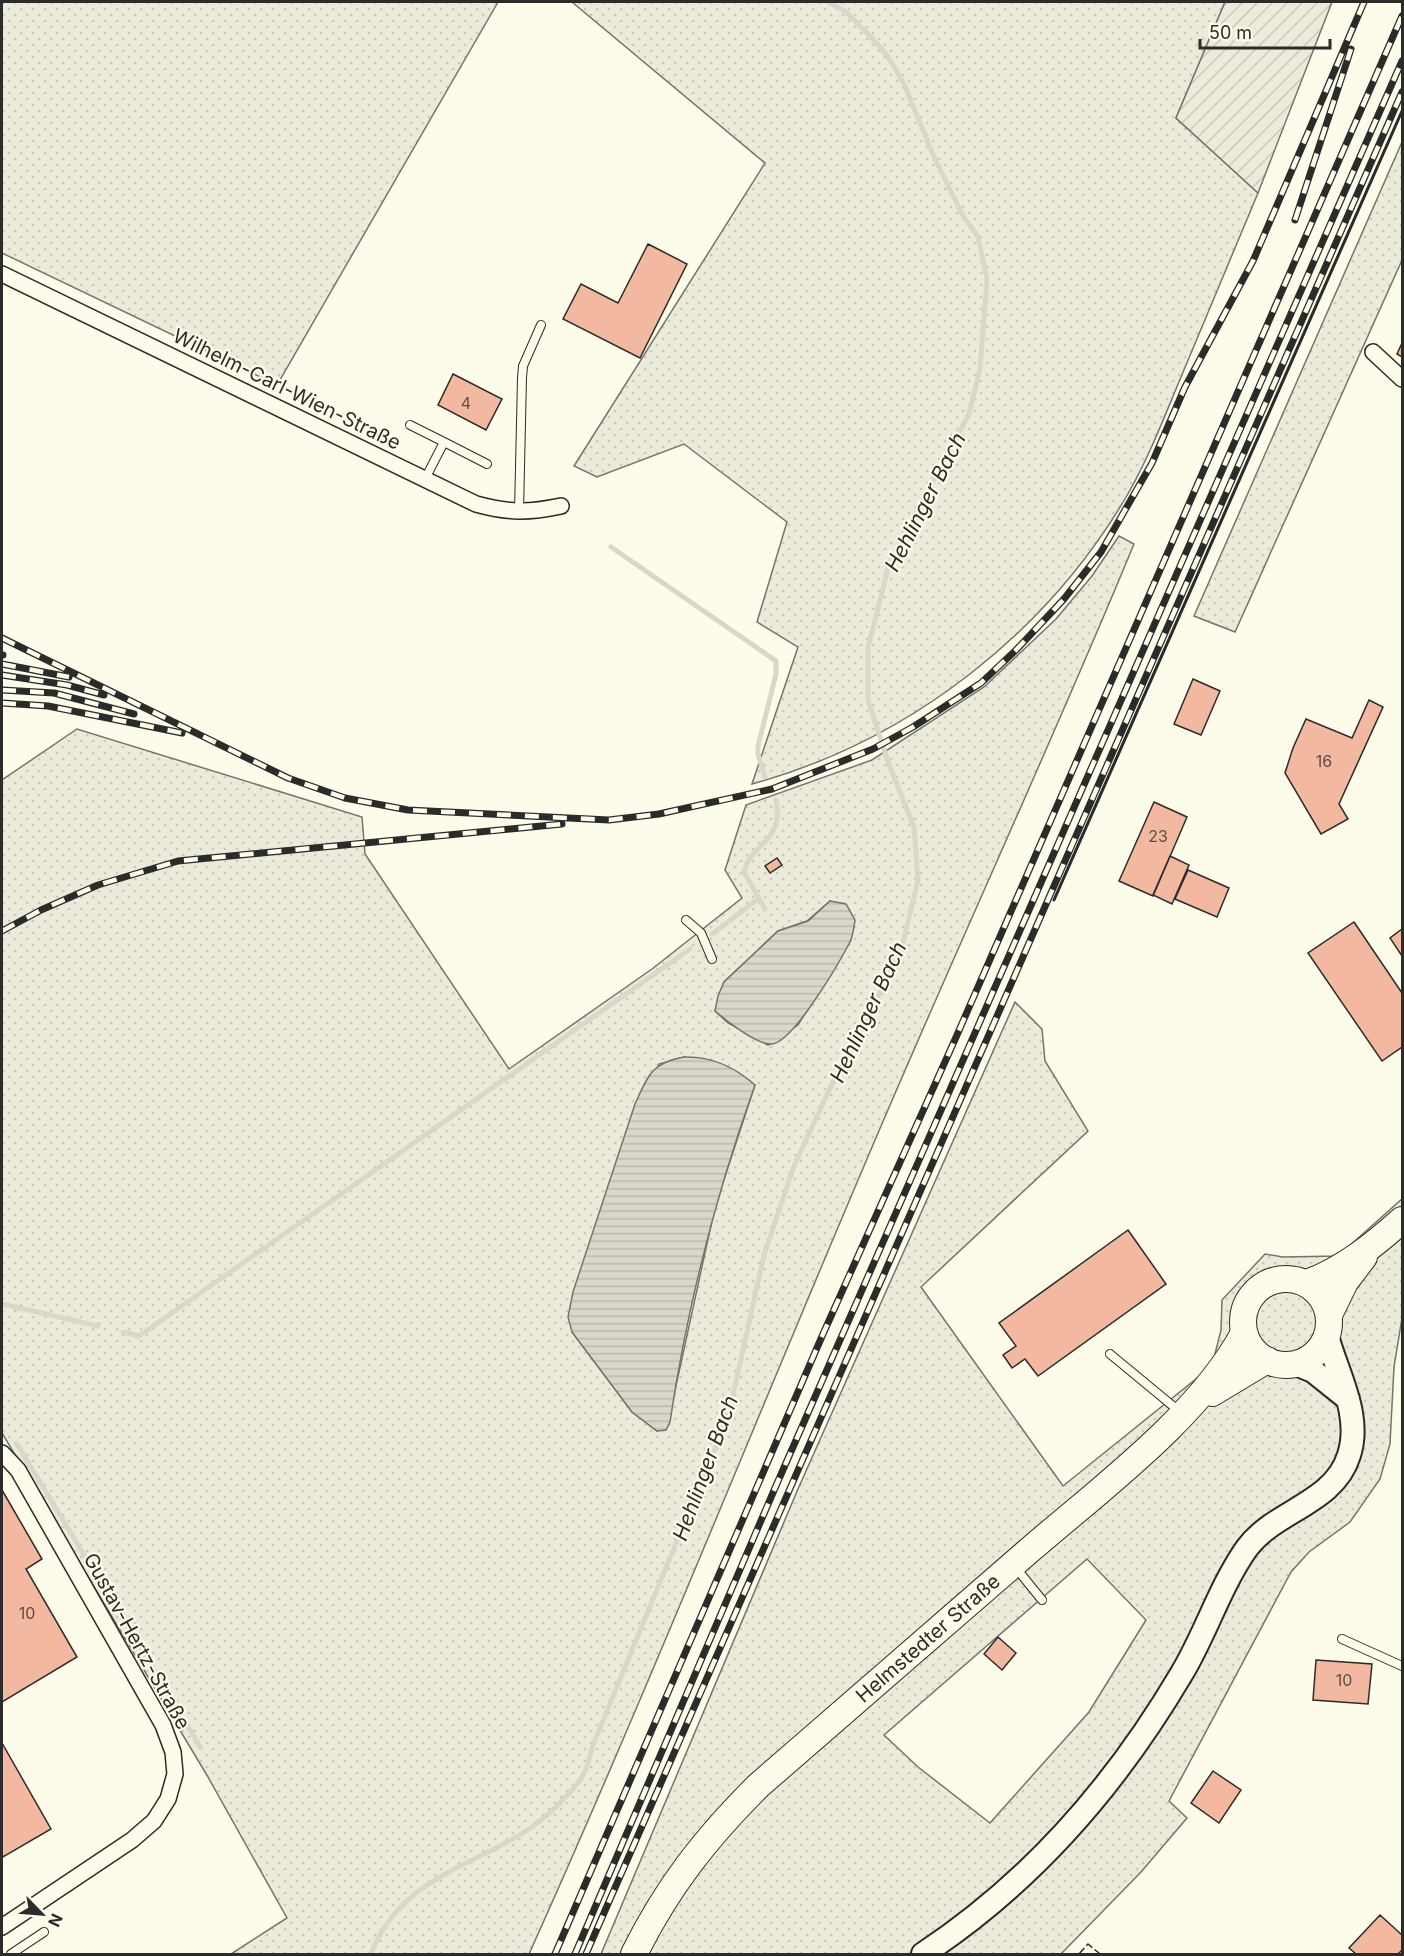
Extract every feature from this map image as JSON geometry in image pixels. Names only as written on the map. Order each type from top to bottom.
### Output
[{"type":"main road","points":[[1307,1283],[1322,1278],[1374,1245],[1402,1220]]},
{"type":"main road","points":[[922,1954],[995,1903],[1048,1852],[1108,1783],[1139,1741],[1179,1678],[1218,1599],[1248,1547],[1263,1532],[1320,1494],[1333,1483],[1342,1470],[1350,1454],[1352,1434],[1348,1399],[1328,1325],[1318,1291],[1307,1283],[1282,1278],[1258,1288],[1245,1309],[1244,1333],[1251,1347],[1267,1360],[1286,1365],[1296,1364],[1316,1354],[1328,1325],[1345,1282],[1374,1245]]},
{"type":"main road","name":"Helmstedter Straße","points":[[634,1954],[683,1870],[705,1840],[759,1786],[1113,1478],[1182,1414],[1231,1358],[1244,1333]]},
{"type":"main road","name":"Helmstedter Straße","points":[[1182,1414],[1243,1372],[1267,1360]]},
{"type":"main road","points":[[1296,1364],[1313,1371],[1348,1399]]},
{"type":"street","name":"Wilhelm-Carl-Wien-Straße","points":[[2,274],[476,504],[506,512],[561,506]]},
{"type":"street","points":[[1373,352],[1402,379]]},
{"type":"street","name":"Gustav-Hertz-Straße","points":[[2,1453],[18,1470],[163,1725],[173,1752],[175,1774],[168,1798],[154,1821],[140,1834],[2,1927]]},
{"type":"lane","points":[[519,512],[523,366],[541,325]]},
{"type":"lane","points":[[410,425],[487,464]]},
{"type":"lane","points":[[425,479],[444,442]]},
{"type":"lane","points":[[686,920],[701,933],[712,959]]},
{"type":"lane","points":[[1110,1354],[1182,1414]]},
{"type":"lane","points":[[1013,1565],[1042,1600]]},
{"type":"lane","points":[[1342,1639],[1402,1666]]},
{"type":"lane","points":[[11,1954],[44,1932]]},
{"type":"shaded area","points":[[2,2],[498,2],[277,385],[2,253]]},
{"type":"shaded area","points":[[572,2],[1225,2],[1176,118],[1258,193],[1157,435],[1129,492],[1096,543],[1058,591],[1016,635],[969,675],[919,710],[866,740],[810,765],[752,784],[798,647],[757,622],[787,522],[684,444],[597,477],[574,466],[765,163]]},
{"type":"shaded area","points":[[1225,2],[1332,2],[1258,193],[1176,118]]},
{"type":"shaded area","points":[[1402,142],[1402,260],[1235,632],[1194,616]]},
{"type":"shaded area","points":[[1119,536],[1134,544],[1069,698],[900,1082],[658,1657],[529,1954],[231,1954],[287,1918],[208,1777],[2,1433],[2,780],[77,729],[362,817],[365,854],[509,1069],[652,969],[742,898],[725,870],[746,805],[872,760],[984,687],[1056,619],[1092,576]],"holes":[[[830,901],[851,940],[798,1025],[768,1045],[728,1023],[715,1011],[724,982],[778,931],[807,921]],[[684,1057],[755,1085],[715,1207],[674,1395],[657,1431],[632,1412],[572,1332],[659,1064]]]},
{"type":"shaded area","points":[[830,901],[846,904],[855,920],[852,937],[826,983],[790,1032],[779,1041],[764,1043],[741,1031],[715,1011],[724,982],[778,931],[808,921]]},
{"type":"shaded area","points":[[1015,1002],[1042,1029],[1045,1061],[1088,1131],[921,1287],[1063,1486],[1212,1366],[1221,1330],[1222,1300],[1265,1254],[1283,1257],[1338,1256],[1402,1199],[1402,1318],[1394,1367],[1390,1444],[1380,1479],[1350,1522],[1309,1552],[1291,1572],[1169,1801],[1187,1818],[1141,1872],[1061,1954],[601,1954],[798,1489]],"holes":[[[1087,1559],[1146,1620],[1089,1712],[990,1823],[918,1767],[884,1735]]]},
{"type":"shaded area","points":[[684,1057],[703,1058],[722,1064],[755,1085],[715,1209],[704,1251],[685,1336],[670,1422],[666,1430],[657,1431],[632,1412],[572,1332],[568,1317],[573,1292],[635,1104],[648,1078],[657,1067]]},
{"type":"building","points":[[648,244],[687,264],[640,358],[563,319],[581,284],[618,303]]},
{"type":"building","points":[[1402,343],[1402,357],[1397,354]]},
{"type":"building","points":[[453,374],[502,399],[486,430],[438,405]]},
{"type":"building","points":[[1193,679],[1220,691],[1201,735],[1174,724]]},
{"type":"building","points":[[1369,700],[1383,707],[1339,804],[1348,819],[1321,834],[1285,773],[1293,748],[1306,719],[1352,738]]},
{"type":"building","points":[[1154,802],[1187,817],[1153,896],[1119,881]]},
{"type":"building","points":[[1170,856],[1189,865],[1172,904],[1153,895]]},
{"type":"building","points":[[777,858],[782,865],[770,873],[765,866]]},
{"type":"building","points":[[1188,870],[1229,888],[1217,917],[1175,899]]},
{"type":"building","points":[[1354,922],[1402,993],[1402,1047],[1382,1061],[1308,953]]},
{"type":"building","points":[[1402,929],[1402,956],[1390,938]]},
{"type":"building","points":[[1128,1230],[1166,1284],[1038,1376],[1025,1359],[1012,1368],[1003,1355],[1016,1346],[999,1323]]},
{"type":"building","points":[[2,1490],[42,1559],[26,1569],[77,1657],[2,1702]]},
{"type":"building","points":[[998,1637],[1016,1653],[1002,1670],[984,1654]]},
{"type":"building","points":[[1316,1660],[1372,1664],[1368,1704],[1313,1700]]},
{"type":"building","points":[[2,1743],[51,1829],[3,1857],[2,1854]]},
{"type":"building","points":[[1213,1771],[1241,1790],[1219,1823],[1191,1803]]},
{"type":"building","points":[[1380,1915],[1402,1935],[1402,1950],[1398,1954],[1356,1954],[1349,1948]]},
{"type":"waterway","name":"Hehlinger Bach","points":[[371,1954],[387,1923],[409,1899],[434,1881],[518,1836],[545,1817],[575,1787],[585,1772],[593,1745],[716,1446],[733,1395],[764,1255],[794,1166],[832,1084],[886,982],[904,939],[918,880],[914,827],[888,762],[868,700],[868,648],[889,564],[969,414],[980,369],[987,279],[978,237],[963,216],[934,157],[904,84],[887,55],[869,35],[845,11],[828,2]]},
{"type":"waterway","points":[[611,547],[776,661],[776,674],[758,746],[765,777]]},
{"type":"waterway","points":[[765,909],[744,872],[753,854],[772,833],[776,825],[776,800]]},
{"type":"waterway","points":[[712,934],[759,898]]},
{"type":"waterway","points":[[123,1332],[139,1336],[690,949]]},
{"type":"waterway","points":[[2,1304],[98,1326]]},
{"type":"waterway","points":[[17,1444],[201,1748]]},
{"type":"railway","points":[[2,638],[288,778],[345,798],[408,810],[609,820],[659,814],[772,789],[873,749],[913,727],[981,683],[1064,599],[1101,552],[1152,463],[1185,387],[1253,261],[1364,2]]},
{"type":"railway","points":[[555,1954],[823,1334],[957,1035],[1402,16]]},
{"type":"railway","points":[[1295,220],[1351,49]]},
{"type":"railway","points":[[575,1954],[775,1488],[1402,61]]},
{"type":"railway","points":[[586,1954],[1402,92]]},
{"type":"railway","points":[[2,664],[69,677]]},
{"type":"railway","points":[[2,675],[67,685],[104,695]]},
{"type":"railway","points":[[2,690],[54,693],[134,714]]},
{"type":"railway","points":[[2,703],[48,706],[182,733]]},
{"type":"railway","points":[[2,931],[41,910],[98,885],[178,861],[562,824]]},
{"type":"fence","points":[[1079,1954],[1088,1944],[1100,1954]]},
{"type":"wall","points":[[1054,900],[1402,111]]}]
